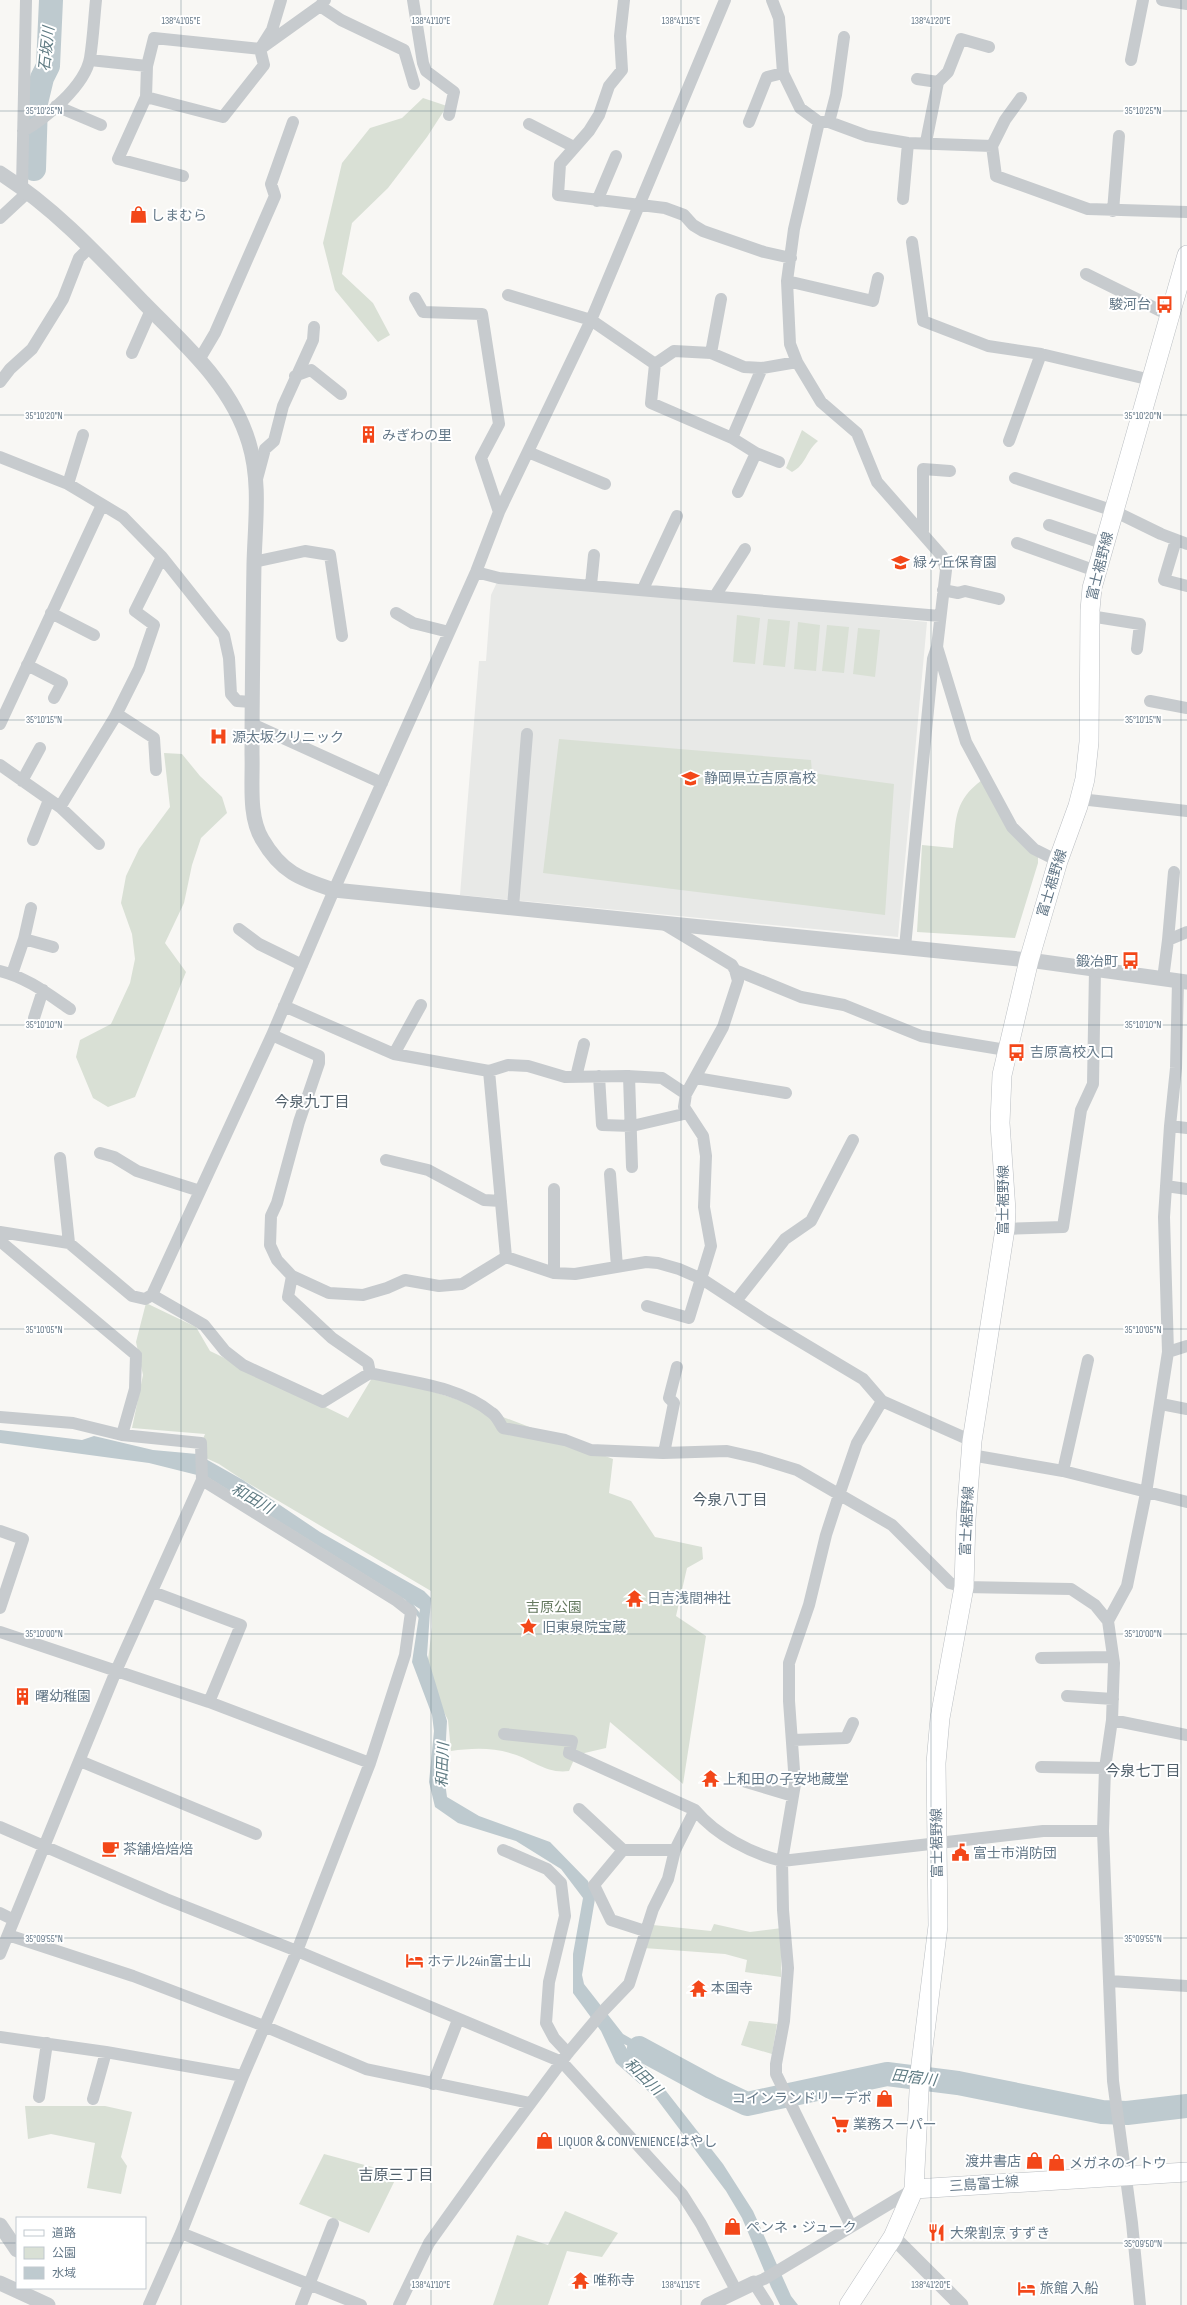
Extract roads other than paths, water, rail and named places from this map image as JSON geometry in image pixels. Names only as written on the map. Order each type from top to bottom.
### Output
[{"type":"main road","name":"富士裾野線","points":[[914,2188],[920,2077],[938,1926],[936,1763],[940,1718],[964,1587],[971,1448],[1005,1229],[1006,1204],[1000,1100],[1006,1050],[1029,960],[1058,861],[1080,798],[1084,779],[1088,742],[1090,616],[1096,572],[1187,255]]},
{"type":"main road","name":"三島富士線","points":[[914,2188],[1187,2172]]},
{"type":"main road","points":[[849,2305],[893,2237],[914,2188]]},
{"type":"street","points":[[0,218],[25,190],[30,127],[26,0]]},
{"type":"street","points":[[30,127],[56,106],[76,86],[90,60],[96,0]]},
{"type":"street","points":[[146,97],[222,117],[264,65],[260,49],[272,30],[281,0]]},
{"type":"street","points":[[413,0],[423,64],[426,71],[454,92],[449,115]]},
{"type":"street","points":[[624,0],[620,36],[622,70],[609,86],[599,115],[589,131],[560,164],[558,195],[597,201],[665,208],[684,215],[693,225],[703,231],[764,252],[792,258]]},
{"type":"street","points":[[0,1232],[69,1243],[132,1296],[145,1300],[152,1295],[272,1035],[334,890],[476,572],[499,512],[591,320],[725,0]]},
{"type":"street","points":[[772,0],[778,18],[783,73],[800,108],[824,122],[867,136],[908,143],[926,142],[966,147],[992,146]]},
{"type":"street","points":[[1131,60],[1143,0]]},
{"type":"street","points":[[1162,0],[1187,4]]},
{"type":"street","points":[[183,176],[118,159],[146,97],[147,66],[154,38],[260,49],[322,3],[341,20],[404,50],[414,84]]},
{"type":"street","points":[[844,37],[836,95],[824,122],[794,229],[792,258],[787,281],[790,344],[797,362],[821,402],[857,433],[877,482],[923,531],[942,556],[946,570],[937,647],[933,659],[905,947]]},
{"type":"street","points":[[926,142],[938,82],[948,72],[961,39],[989,47]]},
{"type":"street","points":[[90,60],[147,66]]},
{"type":"street","points":[[749,122],[767,77],[783,73]]},
{"type":"street","points":[[917,79],[938,82]]},
{"type":"street","points":[[1021,98],[1008,115],[992,146],[996,176],[1088,209],[1113,211],[1187,212]]},
{"type":"street","points":[[56,106],[102,125]]},
{"type":"street","points":[[199,360],[216,334],[275,196],[271,184],[293,122]]},
{"type":"street","points":[[529,124],[574,147]]},
{"type":"street","points":[[1113,211],[1119,136]]},
{"type":"street","points":[[903,199],[908,143]]},
{"type":"street","points":[[597,201],[616,156]]},
{"type":"street","points":[[0,173],[25,190],[90,247],[199,360],[228,396],[249,443],[256,486],[252,702],[253,813],[261,838],[278,862],[284,867],[302,879],[334,890],[1029,960],[1176,981]]},
{"type":"street","points":[[912,242],[923,321],[988,346],[1041,354],[1151,380]]},
{"type":"street","points":[[0,382],[10,369],[32,350],[63,299],[79,258],[90,247]]},
{"type":"street","points":[[1086,274],[1169,316]]},
{"type":"street","points":[[787,281],[872,301],[878,278]]},
{"type":"street","points":[[508,295],[591,320],[655,364]]},
{"type":"street","points":[[415,298],[423,312],[482,314],[499,424],[481,458],[499,512]]},
{"type":"street","points":[[711,353],[721,299]]},
{"type":"street","points":[[132,353],[151,310]]},
{"type":"street","points":[[256,486],[265,449],[274,440],[283,406],[295,376],[313,340],[314,327]]},
{"type":"street","points":[[655,364],[674,352],[711,353],[744,368],[762,368],[797,362]]},
{"type":"street","points":[[1009,441],[1041,354]]},
{"type":"street","points":[[655,364],[651,403],[732,438],[756,453],[779,462]]},
{"type":"street","points":[[732,438],[762,368]]},
{"type":"street","points":[[295,376],[311,370],[341,394]]},
{"type":"street","points":[[68,484],[83,436]]},
{"type":"street","points":[[528,452],[605,484]]},
{"type":"street","points":[[738,492],[756,453]]},
{"type":"street","points":[[0,457],[68,484],[124,517],[162,557],[224,635],[229,658],[231,694],[237,701],[252,702]]},
{"type":"street","points":[[923,531],[923,469],[950,471]]},
{"type":"street","points":[[1015,478],[1114,511],[1181,542],[1164,580],[1187,586]]},
{"type":"street","points":[[0,724],[102,505]]},
{"type":"street","points":[[643,589],[677,516]]},
{"type":"street","points":[[1049,524],[1104,544]]},
{"type":"street","points":[[1017,543],[1096,572]]},
{"type":"street","points":[[715,596],[745,549]]},
{"type":"street","points":[[254,562],[305,551],[330,555],[342,636]]},
{"type":"street","points":[[591,585],[594,555]]},
{"type":"street","points":[[60,807],[117,714],[140,669],[154,625],[135,610],[162,557]]},
{"type":"street","points":[[476,572],[499,578],[643,589],[940,616]]},
{"type":"street","points":[[943,590],[958,593],[965,591],[999,599]]},
{"type":"street","points":[[51,613],[94,635]]},
{"type":"street","points":[[396,613],[413,623],[449,632]]},
{"type":"street","points":[[1090,616],[1140,624],[1137,649]]},
{"type":"street","points":[[937,647],[966,742],[1012,827],[1034,849],[1058,861]]},
{"type":"street","points":[[27,665],[62,683],[54,698]]},
{"type":"street","points":[[1150,701],[1187,708]]},
{"type":"street","points":[[117,714],[154,738],[156,770]]},
{"type":"street","points":[[252,724],[382,783]]},
{"type":"street","points":[[513,907],[527,734]]},
{"type":"street","points":[[22,781],[40,748]]},
{"type":"street","points":[[0,765],[60,807],[99,844]]},
{"type":"street","points":[[1080,798],[1187,811]]},
{"type":"street","points":[[33,840],[49,800]]},
{"type":"street","points":[[1108,1621],[1127,1586],[1162,1404],[1168,1352],[1164,1217],[1170,1126],[1176,1068],[1176,981],[1168,940],[1174,872]]},
{"type":"street","points":[[12,974],[24,939],[31,908]]},
{"type":"street","points":[[647,1306],[689,1318],[702,1279],[711,1246],[704,1207],[706,1156],[702,1136],[684,1107],[686,1094],[723,1027],[738,981],[736,970],[732,965],[663,924]]},
{"type":"street","points":[[239,929],[259,944],[302,965]]},
{"type":"street","points":[[1168,940],[1187,932]]},
{"type":"street","points":[[24,939],[53,947]]},
{"type":"street","points":[[1005,1229],[1063,1227],[1081,1110],[1093,1084],[1095,969]]},
{"type":"street","points":[[736,970],[801,997],[844,1005],[921,1036],[1006,1050]]},
{"type":"street","points":[[0,971],[12,974],[43,990],[70,1009]]},
{"type":"street","points":[[34,1018],[43,990]]},
{"type":"street","points":[[394,1054],[421,1005]]},
{"type":"street","points":[[284,1006],[394,1054],[488,1071],[508,1065],[528,1066],[565,1077],[629,1076],[662,1078],[686,1094]]},
{"type":"street","points":[[272,1035],[319,1056],[319,1063],[299,1122],[277,1203],[271,1216],[270,1245],[277,1260],[292,1276],[329,1293],[363,1295],[387,1288],[405,1280],[439,1286],[462,1284],[506,1257],[554,1273],[575,1274],[646,1262],[658,1263],[702,1279],[863,1379],[882,1401],[971,1448],[1187,1502]]},
{"type":"street","points":[[576,1077],[584,1044]]},
{"type":"street","points":[[488,1071],[506,1257]]},
{"type":"street","points":[[599,1076],[602,1125],[632,1126],[688,1113]]},
{"type":"street","points":[[629,1076],[632,1126],[632,1167]]},
{"type":"street","points":[[696,1078],[786,1093]]},
{"type":"street","points":[[1170,1126],[1187,1128]]},
{"type":"street","points":[[736,1301],[785,1239],[811,1221],[853,1140]]},
{"type":"street","points":[[100,1152],[114,1157],[137,1171],[200,1191]]},
{"type":"street","points":[[60,1158],[69,1243]]},
{"type":"street","points":[[386,1160],[428,1170],[484,1200],[501,1201]]},
{"type":"street","points":[[610,1174],[617,1268]]},
{"type":"street","points":[[1166,1186],[1187,1189]]},
{"type":"street","points":[[554,1189],[554,1273]]},
{"type":"street","points":[[0,1241],[136,1355],[135,1389],[122,1435]]},
{"type":"street","points":[[292,1276],[288,1297],[332,1338],[368,1363],[370,1373]]},
{"type":"street","points":[[152,1295],[204,1325],[225,1351],[243,1365],[323,1402],[370,1373],[440,1388],[466,1398],[493,1413],[503,1428],[566,1440],[591,1450],[664,1453],[727,1452],[758,1458],[797,1470],[892,1525],[950,1583],[964,1587],[1071,1589],[1095,1605],[1108,1621],[1113,1658],[1112,1720],[1105,1768],[1104,1831],[1113,2081],[1140,2305]]},
{"type":"street","points":[[1168,1352],[1187,1346]]},
{"type":"street","points":[[1063,1471],[1088,1360]]},
{"type":"street","points":[[664,1453],[674,1403],[669,1398],[678,1367]]},
{"type":"street","points":[[851,2226],[776,2074],[776,2064],[784,2021],[788,1968],[783,1910],[782,1861],[793,1796],[793,1740],[789,1701],[789,1663],[809,1605],[826,1535],[838,1495],[857,1443],[882,1401]]},
{"type":"street","points":[[1162,1404],[1187,1409]]},
{"type":"street","points":[[0,1417],[73,1423],[122,1435],[201,1443],[203,1457],[202,1480],[153,1592],[116,1671],[0,1954]]},
{"type":"street","points":[[149,2305],[181,2233],[243,2076],[297,1951],[370,1763],[405,1655],[411,1612],[397,1601],[202,1480]]},
{"type":"street","points":[[0,1531],[23,1539],[0,1608]]},
{"type":"street","points":[[153,1592],[241,1625],[209,1702]]},
{"type":"street","points":[[0,1632],[209,1702],[370,1763]]},
{"type":"street","points":[[1041,1658],[1113,1658]]},
{"type":"street","points":[[1067,1696],[1113,1699]]},
{"type":"street","points":[[1112,1720],[1187,1735]]},
{"type":"street","points":[[793,1740],[846,1738],[853,1723]]},
{"type":"street","points":[[504,1734],[572,1741],[569,1753],[695,1810],[706,1824],[733,1840],[764,1857],[782,1861],[887,1847],[1043,1831],[1104,1831]]},
{"type":"street","points":[[80,1761],[256,1834]]},
{"type":"street","points":[[1041,1767],[1105,1768]]},
{"type":"street","points":[[743,1781],[793,1796]]},
{"type":"street","points":[[579,1810],[623,1850],[675,1850]]},
{"type":"street","points":[[399,2305],[430,2243],[530,2103],[593,2023],[629,1984],[653,1909],[668,1879],[675,1850],[695,1810]]},
{"type":"street","points":[[0,1828],[166,1899],[297,1951],[458,2020],[565,2058]]},
{"type":"street","points":[[503,1850],[547,1869],[562,1883],[565,1916],[549,1982],[546,2023],[565,2058],[682,2194],[701,2224],[736,2290]]},
{"type":"street","points":[[623,1850],[594,1885],[611,1920],[645,1931]]},
{"type":"street","points":[[0,1913],[14,1920]]},
{"type":"street","points":[[8,1935],[133,1976],[264,2026],[366,2068],[433,2084],[530,2103]]},
{"type":"street","points":[[1110,1981],[1187,1986]]},
{"type":"street","points":[[433,2084],[458,2020]]},
{"type":"street","points":[[0,2037],[106,2052],[243,2076]]},
{"type":"street","points":[[39,2097],[47,2043]]},
{"type":"street","points":[[93,2099],[106,2052]]},
{"type":"street","points":[[708,2305],[736,2290],[759,2281],[914,2188]]},
{"type":"street","points":[[301,2305],[333,2224]]},
{"type":"street","points":[[0,2225],[16,2249]]},
{"type":"street","points":[[181,2233],[361,2305]]},
{"type":"street","points":[[893,2237],[955,2303]]},
{"type":"street","points":[[759,2281],[768,2305]]},
{"type":"street","points":[[0,2283],[24,2296],[48,2305]]},
{"type":"water","points":[[0,1430],[82,1440],[94,1436],[153,1450],[197,1454],[243,1480],[320,1532],[424,1591],[431,1598],[427,1655],[447,1721],[444,1775],[447,1797],[479,1816],[550,1842],[588,1881],[595,1899],[582,1975],[584,1984],[623,2034],[670,2061],[668,2065],[624,2044],[627,2049],[652,2073],[723,2164],[753,2211],[791,2296],[798,2305],[780,2305],[742,2218],[726,2191],[656,2098],[616,2063],[601,2031],[573,1993],[573,1954],[583,1898],[561,1869],[516,1841],[458,1823],[435,1807],[429,1782],[434,1731],[432,1715],[412,1662],[420,1609],[209,1478],[149,1463],[0,1443]]},
{"type":"waterway","name":"石坂川","points":[[34,169],[36,103],[42,78],[48,66],[51,0]]},
{"type":"waterway","name":"和田川","points":[[408,1601],[422,1619]]},
{"type":"waterway","name":"田宿川","points":[[639,2048],[711,2087],[747,2104],[887,2074],[958,2083],[1102,2112],[1127,2113],[1187,2106]]},
{"type":"place","name":"しまむら","points":[[138,215]]},
{"type":"place","name":"駿河台","points":[[1164,304]]},
{"type":"place","name":"みぎわの里","points":[[369,435]]},
{"type":"place","name":"緑ヶ丘保育園","points":[[900,562]]},
{"type":"place","name":"源太坂クリニック","points":[[219,737]]},
{"type":"place","name":"静岡県立吉原高校","points":[[691,778]]},
{"type":"place","name":"鍛冶町","points":[[1131,961]]},
{"type":"place","name":"吉原高校入口","points":[[1017,1052]]},
{"type":"place","name":"日吉浅間神社","points":[[634,1598]]},
{"type":"place","name":"旧東泉院宝蔵","points":[[529,1627]]},
{"type":"place","name":"曙幼稚園","points":[[22,1696]]},
{"type":"place","name":"上和田の子安地蔵堂","points":[[710,1779]]},
{"type":"place","name":"茶舗焙焙焙","points":[[110,1849]]},
{"type":"place","name":"富士市消防団","points":[[960,1853]]},
{"type":"place","name":"ホテル24in富士山","points":[[414,1961]]},
{"type":"place","name":"本国寺","points":[[698,1988]]},
{"type":"place","name":"コインランドリーデポ","points":[[885,2098]]},
{"type":"place","name":"業務スーパー","points":[[840,2124]]},
{"type":"place","name":"LIQUOR＆CONVENIENCEはやし","points":[[545,2141]]},
{"type":"place","name":"渡井書店","points":[[1034,2161]]},
{"type":"place","name":"メガネのイトウ","points":[[1056,2163]]},
{"type":"place","name":"ペンネ・ジューク","points":[[733,2227]]},
{"type":"place","name":"大衆割烹 すずき","points":[[937,2233]]},
{"type":"place","name":"唯称寺","points":[[580,2280]]},
{"type":"place","name":"旅館 入船","points":[[1027,2288]]},
{"type":"district","name":"今泉九丁目","points":[[312,1102]]},
{"type":"district","name":"今泉八丁目","points":[[730,1500]]},
{"type":"district","name":"今泉七丁目","points":[[1143,1771]]},
{"type":"district","name":"吉原三丁目","points":[[396,2175]]},
{"type":"park label","name":"吉原公園","points":[[554,1607]]}]
